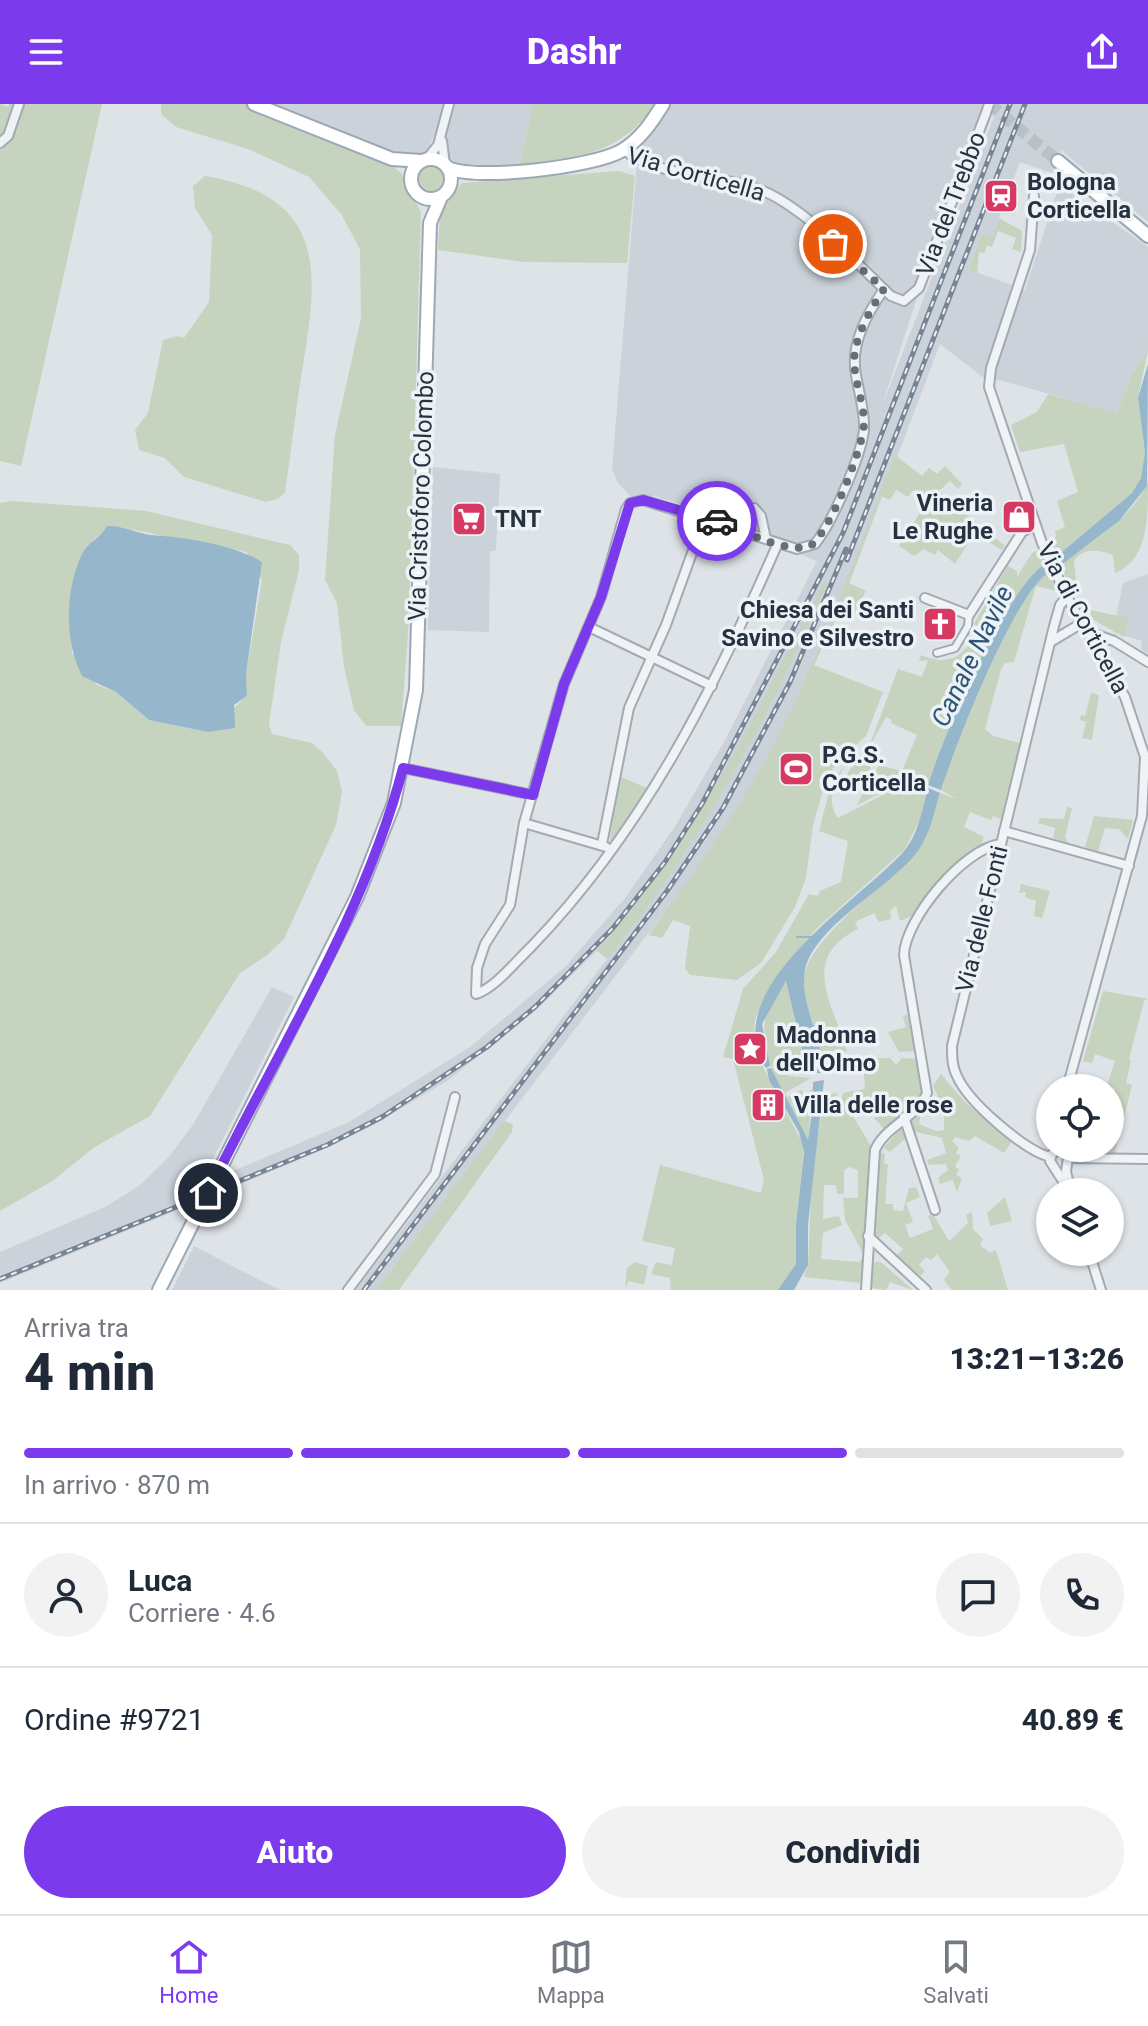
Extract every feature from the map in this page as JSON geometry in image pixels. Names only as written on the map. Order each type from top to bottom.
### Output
[{"type":"main road","points":[[254,104],[392,159],[423,160],[446,166],[445,192]]},
{"type":"main road","points":[[623,149],[649,126],[663,104]]},
{"type":"main road","name":"Via Corticella","points":[[446,166],[476,173],[573,165],[623,149]]},
{"type":"main road","points":[[392,159],[420,196],[430,199],[476,173]]},
{"type":"main road","points":[[411,182],[412,172],[423,160]]},
{"type":"main road","points":[[1058,161],[1148,236]]},
{"type":"main road","name":"Via Cristoforo Colombo","points":[[430,223],[445,192]]},
{"type":"main road","name":"Via Cristoforo Colombo","points":[[159,1290],[357,897],[383,837],[403,768],[416,690],[430,223],[420,196]]},
{"type":"street","points":[[0,143],[14,123],[19,104]]},
{"type":"street","points":[[446,166],[442,136],[449,104]]},
{"type":"street","name":"Via del Trebbo","points":[[833,244],[900,301],[911,298],[917,292],[987,109]]},
{"type":"street","points":[[423,160],[442,136]]},
{"type":"street","name":"Via Corticella","points":[[623,149],[639,161],[767,192],[784,201],[833,244]]},
{"type":"street","name":"Via di Corticella","points":[[1034,196],[1030,250],[989,382],[1042,543],[1067,597],[1125,697],[1145,757],[1145,797],[1129,866],[1071,1074]]},
{"type":"street","points":[[778,543],[712,686],[659,781],[615,847],[558,918],[481,993],[474,992],[477,968],[485,944],[510,905],[524,823],[564,684],[589,627],[630,503],[643,500],[705,517],[797,549],[815,544],[855,459],[864,428],[855,353],[871,310],[884,289]]},
{"type":"street","points":[[729,525],[738,510],[754,508],[761,516],[766,539]]},
{"type":"street","points":[[602,844],[629,708],[705,517]]},
{"type":"street","points":[[937,653],[955,648],[968,626],[969,615],[1022,532],[1035,525]]},
{"type":"street","name":"Via delle Fonti","points":[[1036,1149],[974,1101],[958,1079],[952,1061],[954,1036],[1060,605],[1067,597]]},
{"type":"street","points":[[925,598],[969,615]]},
{"type":"street","points":[[1052,641],[1085,626],[1148,662]]},
{"type":"street","points":[[589,627],[712,686]]},
{"type":"street","points":[[403,768],[533,795]]},
{"type":"street","points":[[524,823],[615,847]]},
{"type":"street","points":[[1004,831],[1129,866]]},
{"type":"street","points":[[866,1290],[875,1150],[904,1117],[923,1102],[927,1093],[904,955],[907,937],[946,880],[988,847],[1001,844]]},
{"type":"street","points":[[348,1290],[435,1174],[455,1097]]},
{"type":"street","points":[[904,1117],[935,1210]]},
{"type":"street","points":[[1124,1160],[1148,1159]]},
{"type":"street","points":[[1052,1162],[1061,1178]]},
{"type":"street","points":[[1055,1168],[1067,1162],[1069,1178]]},
{"type":"street","points":[[868,1236],[926,1290]]},
{"type":"street","points":[[867,1255],[882,1250]]},
{"type":"street","points":[[1093,1266],[1101,1290]]},
{"type":"shaded area","points":[[265,104],[533,104],[519,166],[456,164],[449,156],[447,139],[434,135],[428,149],[418,156],[392,153]]},
{"type":"shaded area","points":[[655,104],[984,104],[953,186],[882,406],[999,104],[1148,104],[1148,222],[1061,150],[1052,173],[1020,162],[992,237],[982,234],[968,269],[1025,290],[1056,195],[1064,188],[1148,247],[1148,350],[1132,374],[1117,413],[1000,380],[989,382],[940,344],[838,613],[780,739],[736,813],[682,889],[376,1290],[356,1290],[607,959],[597,951],[543,1003],[450,1079],[372,1126],[294,1162],[0,1283],[0,1252],[105,1207],[139,1186],[169,1157],[194,1123],[272,987],[294,997],[200,1185],[349,1122],[470,1047],[565,967],[625,898],[674,828],[725,740],[817,561],[688,507],[654,496],[631,497],[618,483],[612,469],[640,127]]},
{"type":"shaded area","points":[[433,467],[500,474],[496,551],[490,551],[489,632],[428,630]]},
{"type":"shaded area","points":[[1148,574],[1148,654],[1141,649],[1142,641],[1113,632],[1123,583]]},
{"type":"shaded area","points":[[194,1246],[267,1284],[281,1290],[172,1290]]},
{"type":"green space","points":[[0,104],[8,107],[9,104],[102,104],[21,466],[0,461]]},
{"type":"green space","points":[[161,104],[246,104],[387,161],[401,173],[421,212],[409,620],[401,726],[366,726],[354,710],[344,667],[337,603],[325,580],[335,435],[361,318],[360,249],[341,214],[309,177],[248,149],[176,127],[161,114]]},
{"type":"green space","points":[[533,104],[655,104],[641,121],[612,144],[578,156],[519,166]]},
{"type":"green space","points":[[431,166],[441,170],[445,180],[441,190],[431,194],[421,190],[417,180],[421,170]]},
{"type":"green space","points":[[619,171],[635,176],[627,263],[525,262],[438,250],[440,212],[462,183]]},
{"type":"green space","points":[[205,176],[246,187],[276,202],[295,222],[307,246],[311,306],[285,492],[278,499],[266,502],[184,477],[165,458],[139,450],[135,430],[148,413],[163,340],[177,336],[184,338],[209,302],[212,235],[195,208],[193,186]]},
{"type":"green space","points":[[999,218],[1022,231],[1021,252],[1012,249],[1016,238],[998,231],[992,247],[987,245],[984,253],[979,252],[977,273],[968,270],[982,234],[992,237]]},
{"type":"green space","points":[[1148,350],[1138,398],[1145,452],[1141,478],[1132,493],[1056,557],[1049,540],[1056,537],[1055,531],[1065,527],[1057,501],[1078,492],[1064,444],[1020,452],[1011,425],[1037,412],[1048,394],[1117,413],[1132,374]]},
{"type":"green space","points":[[895,455],[922,476],[929,468],[937,474],[945,466],[962,484],[958,489],[950,481],[939,491],[1005,546],[1002,550],[974,534],[955,564],[938,550],[935,555],[924,549],[914,556],[899,546],[928,500],[941,507],[944,504],[913,490],[908,497],[896,490],[890,500],[881,496],[849,583],[866,591],[851,619],[838,614],[814,665],[883,692],[866,736],[836,763],[826,781],[813,825],[806,878],[795,907],[761,963],[737,980],[690,975],[685,968],[690,926],[673,920],[662,938],[648,935],[699,865],[775,742],[824,636]]},
{"type":"green space","points":[[1148,483],[1144,536],[1134,558],[1115,573],[1113,555],[1097,551],[1082,553],[1074,561],[1076,580],[1068,581],[1060,566],[1120,519]]},
{"type":"green space","points":[[12,501],[146,511],[290,545],[299,555],[299,570],[281,642],[269,724],[272,734],[312,743],[323,753],[337,771],[342,792],[336,825],[284,939],[266,956],[240,973],[150,1116],[93,1148],[54,1180],[0,1211],[0,503]],"holes":[[[114,526],[246,552],[262,580],[246,674],[247,696],[208,732],[149,720],[116,692],[97,685],[72,653],[71,592],[94,539]]]},
{"type":"green space","points":[[1040,549],[1047,563],[1031,577],[995,630],[961,700],[928,785],[905,780],[856,806],[879,765],[902,771],[917,735],[891,723],[892,720],[886,717],[869,747],[898,669],[922,677],[928,660],[919,661],[921,655],[941,660],[963,651],[980,628],[974,624],[1008,566],[1017,571],[1017,577],[1032,553]]},
{"type":"green space","points":[[1051,571],[1057,591],[1036,586],[1014,662],[1005,663],[1001,669],[985,729],[993,736],[1020,743],[1001,819],[993,816],[991,820],[970,812],[964,827],[984,837],[981,845],[937,883],[912,916],[900,921],[896,906],[890,911],[891,919],[879,922],[874,913],[855,922],[858,929],[840,941],[829,955],[825,985],[847,1052],[829,1051],[829,1071],[824,1073],[805,993],[807,966],[832,931],[916,854],[926,838],[940,793],[957,799],[941,790],[973,706],[1020,608],[1036,585]]},
{"type":"green space","points":[[826,578],[821,599],[768,710],[720,796],[667,879],[608,959],[597,950],[667,862],[724,772]]},
{"type":"green space","points":[[1091,610],[1128,618],[1124,637],[1090,618]]},
{"type":"green space","points":[[1091,693],[1099,695],[1092,740],[1082,738],[1086,722],[1080,720],[1081,715],[1085,716]]},
{"type":"green space","points":[[867,750],[878,756],[868,760],[871,770],[858,794],[852,792],[854,785],[848,783],[840,789],[849,771]]},
{"type":"green space","points":[[848,761],[836,782],[832,797],[838,818],[904,784],[928,788],[922,816],[904,850],[814,931],[772,987],[755,1019],[754,1039],[764,1069],[804,1146],[796,1224],[796,1264],[779,1290],[671,1290],[670,1278],[651,1274],[656,1262],[672,1265],[675,1248],[642,1241],[660,1165],[761,1193],[764,1180],[733,1059],[723,1057],[743,989],[776,952],[809,894],[818,896],[820,891],[841,882],[848,841],[819,831],[831,784]]},
{"type":"green space","points":[[619,776],[649,789],[615,842],[610,841]]},
{"type":"green space","points":[[1067,807],[1072,808],[1065,837],[1068,843],[1053,838],[1055,828],[1038,823],[1040,818],[1064,819]]},
{"type":"green space","points":[[1094,816],[1133,820],[1128,839],[1119,829],[1105,828],[1098,851],[1085,847]]},
{"type":"green space","points":[[1021,884],[1050,891],[1042,918],[1034,916],[1036,901],[1025,897],[1026,892],[1019,893]]},
{"type":"green space","points":[[788,981],[809,1075],[791,1074],[770,1066],[767,1054],[764,1031],[768,1009],[779,989]]},
{"type":"green space","points":[[1103,991],[1148,999],[1144,1001],[1129,1059],[1126,1083],[1132,1085],[1124,1117],[1124,1074],[1111,1074],[1115,1061],[1095,1054],[1092,1063],[1083,1061]]},
{"type":"green space","points":[[911,1014],[915,1051],[899,1052],[888,1032],[906,1027],[903,1016]]},
{"type":"green space","points":[[870,1058],[890,1058],[896,1065],[902,1058],[916,1059],[922,1095],[885,1130],[874,1118],[887,1109],[879,1095],[865,1103],[864,1110],[859,1114],[854,1105],[848,1108],[871,1146],[863,1253],[845,1220],[843,1198],[858,1198],[858,1170],[849,1167],[844,1170],[844,1194],[837,1194],[836,1185],[824,1185],[823,1219],[839,1216],[842,1225],[823,1233],[821,1259],[859,1262],[863,1259],[862,1283],[804,1277],[808,1265],[812,1176],[824,1095],[837,1093],[836,1104],[841,1104],[843,1093],[865,1089],[864,1073],[853,1074],[852,1065]]},
{"type":"green space","points":[[775,1067],[790,1076],[811,1078],[785,1093],[789,1100],[788,1097],[801,1090],[806,1096],[813,1087],[808,1141],[771,1068]]},
{"type":"green space","points":[[941,1074],[965,1102],[1012,1141],[1004,1153],[975,1136],[969,1141],[955,1137],[952,1141],[959,1148],[956,1153],[961,1156],[955,1166],[959,1170],[956,1175],[962,1178],[957,1192],[953,1180],[940,1184],[938,1178],[948,1170],[946,1164],[929,1165],[927,1160],[946,1153],[942,1138],[912,1131],[910,1118],[921,1112],[919,1124],[936,1131],[944,1130],[944,1109],[933,1086]]},
{"type":"green space","points":[[504,1121],[513,1124],[512,1132],[399,1290],[376,1290]]},
{"type":"green space","points":[[902,1127],[906,1138],[890,1152],[883,1148]]},
{"type":"green space","points":[[883,1149],[884,1164],[888,1164],[885,1204],[893,1204],[893,1210],[903,1211],[909,1188],[916,1187],[920,1197],[906,1203],[913,1222],[905,1225],[910,1238],[933,1229],[928,1216],[933,1214],[949,1241],[968,1223],[966,1215],[972,1212],[973,1229],[983,1239],[980,1245],[990,1253],[996,1250],[1008,1290],[952,1290],[944,1280],[950,1272],[937,1254],[931,1260],[926,1257],[919,1265],[925,1271],[920,1276],[897,1255],[903,1249],[885,1233],[878,1239],[873,1234],[879,1153]]},
{"type":"green space","points":[[1005,1197],[1012,1221],[990,1226],[987,1213]]},
{"type":"green space","points":[[877,1261],[913,1290],[890,1282],[886,1290],[872,1288],[872,1265]]},
{"type":"green space","points":[[635,1262],[648,1266],[644,1285],[629,1281],[625,1288],[627,1268]]},
{"type":"water","points":[[1148,364],[1147,486],[1119,521],[1060,566],[1056,557],[1132,493],[1141,478],[1145,452],[1138,398]]},
{"type":"water","points":[[107,526],[209,543],[262,562],[246,674],[247,696],[234,705],[235,728],[208,732],[149,720],[116,692],[82,676],[70,632],[72,583],[82,554]]},
{"type":"water","points":[[1047,563],[1051,571],[1037,584],[1004,637],[941,790],[928,785],[947,734],[996,630],[1031,576]]},
{"type":"water","points":[[928,788],[940,793],[929,831],[918,851],[906,865],[838,922],[812,953],[805,970],[805,995],[824,1073],[808,1073],[786,981],[762,1024],[770,1066],[766,1068],[756,1038],[760,1008],[776,978],[828,920],[904,851],[917,829]]},
{"type":"water","points":[[771,1068],[808,1140],[813,1082],[824,1080],[808,1225],[808,1265],[794,1290],[778,1290],[796,1264],[796,1224],[804,1152],[799,1132],[769,1080],[767,1069]]},
{"type":"waterway","points":[[797,937],[811,937]]},
{"type":"tunnel","points":[[989,104],[1058,161]]},
{"type":"railway","points":[[0,1279],[327,1145],[382,1117],[487,1047],[535,1007],[613,928],[665,862],[702,804],[843,533],[1010,104]]},
{"type":"railway","points":[[847,560],[1025,104]]},
{"type":"railway","points":[[364,1290],[667,891],[723,808],[790,682],[846,549]]},
{"type":"way so far","points":[[717,521],[797,549],[809,547],[815,544],[826,526],[855,459],[862,438],[864,417],[854,365],[855,353],[871,310],[884,289],[833,244]]},
{"type":"place","name":"Bologna Corticella","points":[[1001,196]]},
{"type":"place","name":"Vineria Le Rughe","points":[[1019,517]]},
{"type":"place","name":"TNT","points":[[469,519]]},
{"type":"place","name":"Chiesa dei Santi Savino e Silvestro","points":[[940,624]]},
{"type":"place","name":"P.G.S. Corticella","points":[[796,769]]},
{"type":"place","name":"Madonna dell'Olmo","points":[[750,1049]]},
{"type":"place","name":"Villa delle rose","points":[[768,1105]]},
{"type":"route","points":[[208,1193],[357,897],[383,837],[403,768],[533,795],[564,684],[601,597],[630,503],[643,500],[717,521]]},
{"type":"water label","name":"Canale Navile","points":[[972,656]]}]
